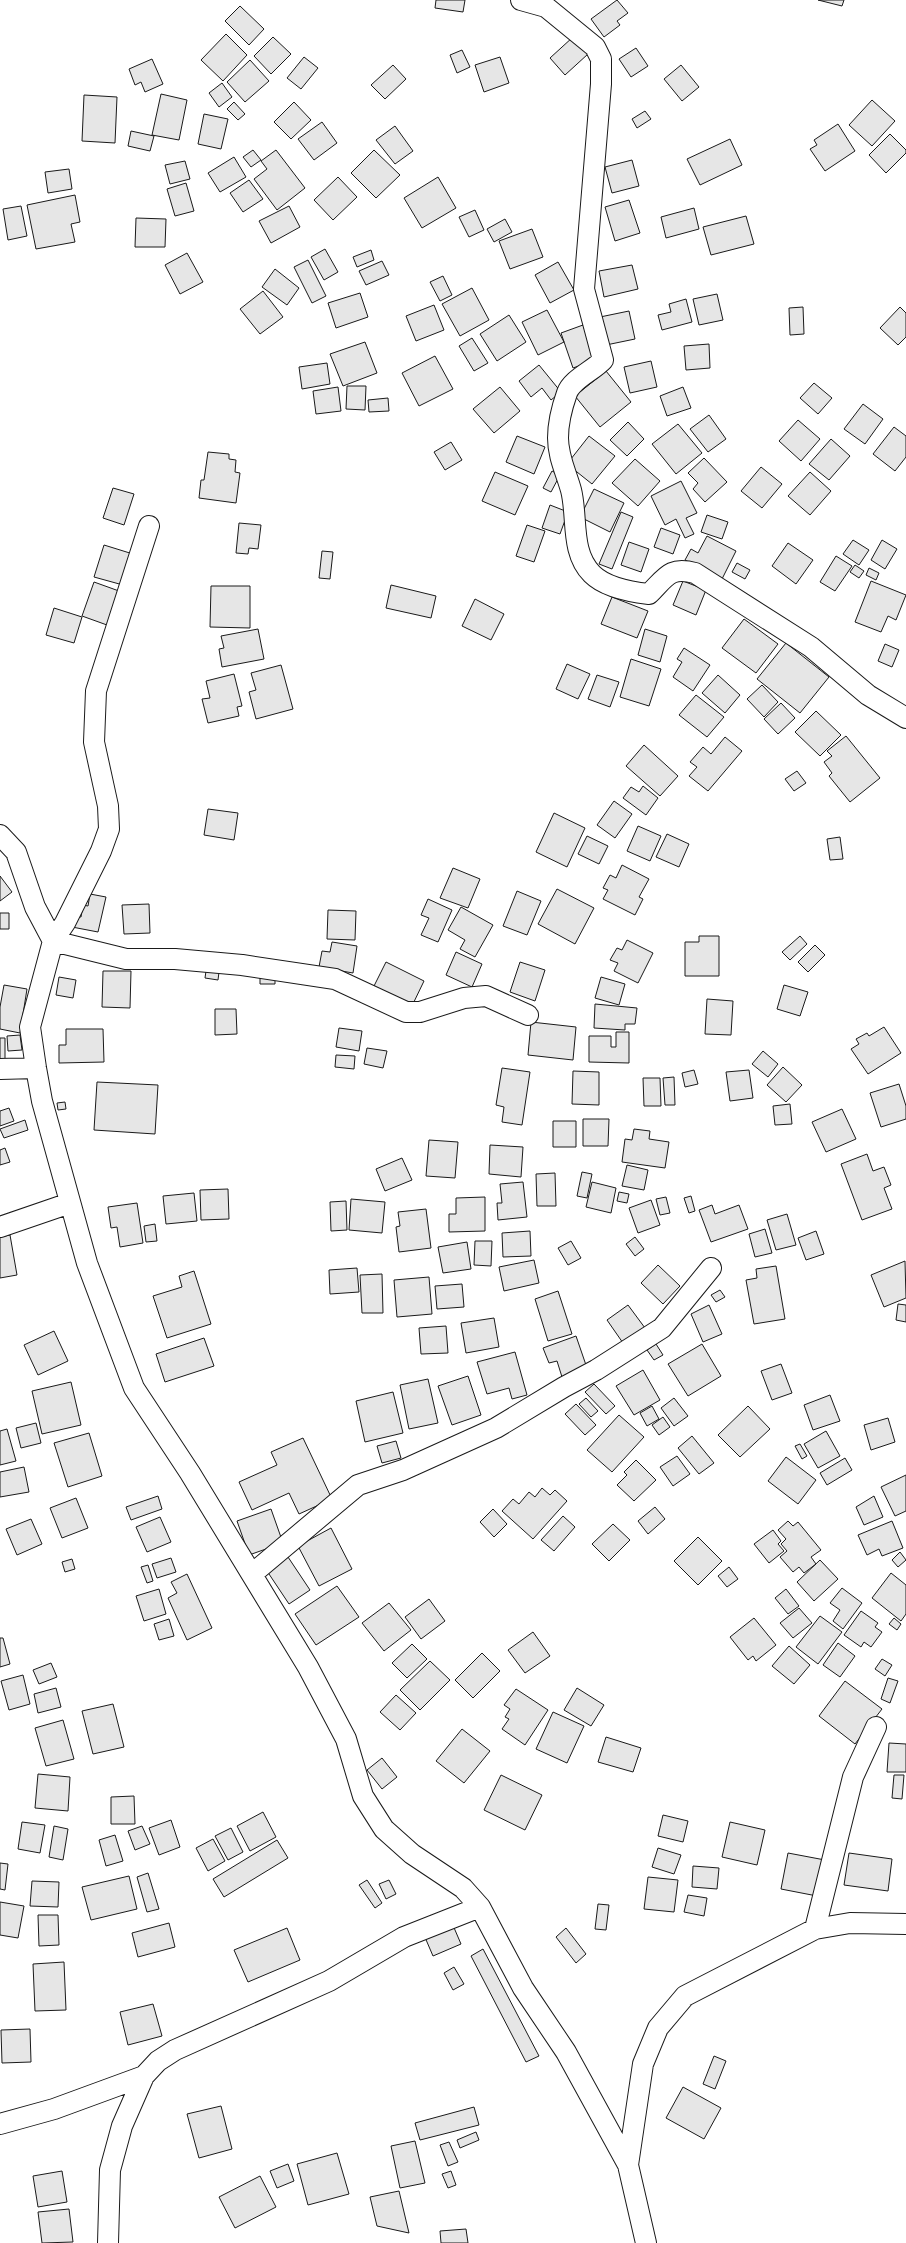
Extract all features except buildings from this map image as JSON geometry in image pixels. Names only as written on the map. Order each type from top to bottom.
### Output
[{"type":"street","points":[[521,0],[546,7],[595,47],[601,59],[601,84],[584,289],[603,360],[575,382],[567,391],[558,438],[561,466],[571,491],[576,537],[584,564],[593,575],[609,584],[633,592],[649,594],[673,571],[683,570],[695,573],[811,646],[868,695],[906,718]]},
{"type":"street","points":[[149,526],[96,691],[94,742],[108,806],[109,829],[101,852],[65,923],[53,941],[30,1027],[42,1101],[87,1264],[134,1388],[252,1574],[308,1667],[346,1739],[363,1796],[384,1830],[412,1854],[463,1888],[480,1906],[523,1988],[566,2052],[628,2165],[646,2243]]},
{"type":"street","points":[[0,835],[16,852],[36,907],[53,941]]},
{"type":"street","points":[[53,941],[126,959],[175,959],[242,965],[335,979],[406,1012],[420,1012],[464,998],[486,996],[528,1015]]},
{"type":"street","points":[[0,1069],[36,1068]]},
{"type":"street","points":[[0,1227],[70,1203]]},
{"type":"street","points":[[252,1574],[358,1485],[403,1470],[496,1428],[564,1386],[596,1370],[662,1328],[711,1268]]},
{"type":"street","points":[[815,1929],[853,1777],[876,1728]]},
{"type":"street","points":[[108,2243],[110,2170],[122,2126],[144,2076],[158,2061],[175,2050],[329,1981],[404,1937],[480,1906]]},
{"type":"street","points":[[628,2165],[644,2064],[658,2028],[685,1996],[815,1929],[850,1923],[906,1924]]},
{"type":"street","points":[[0,2124],[54,2109],[144,2076]]}]
